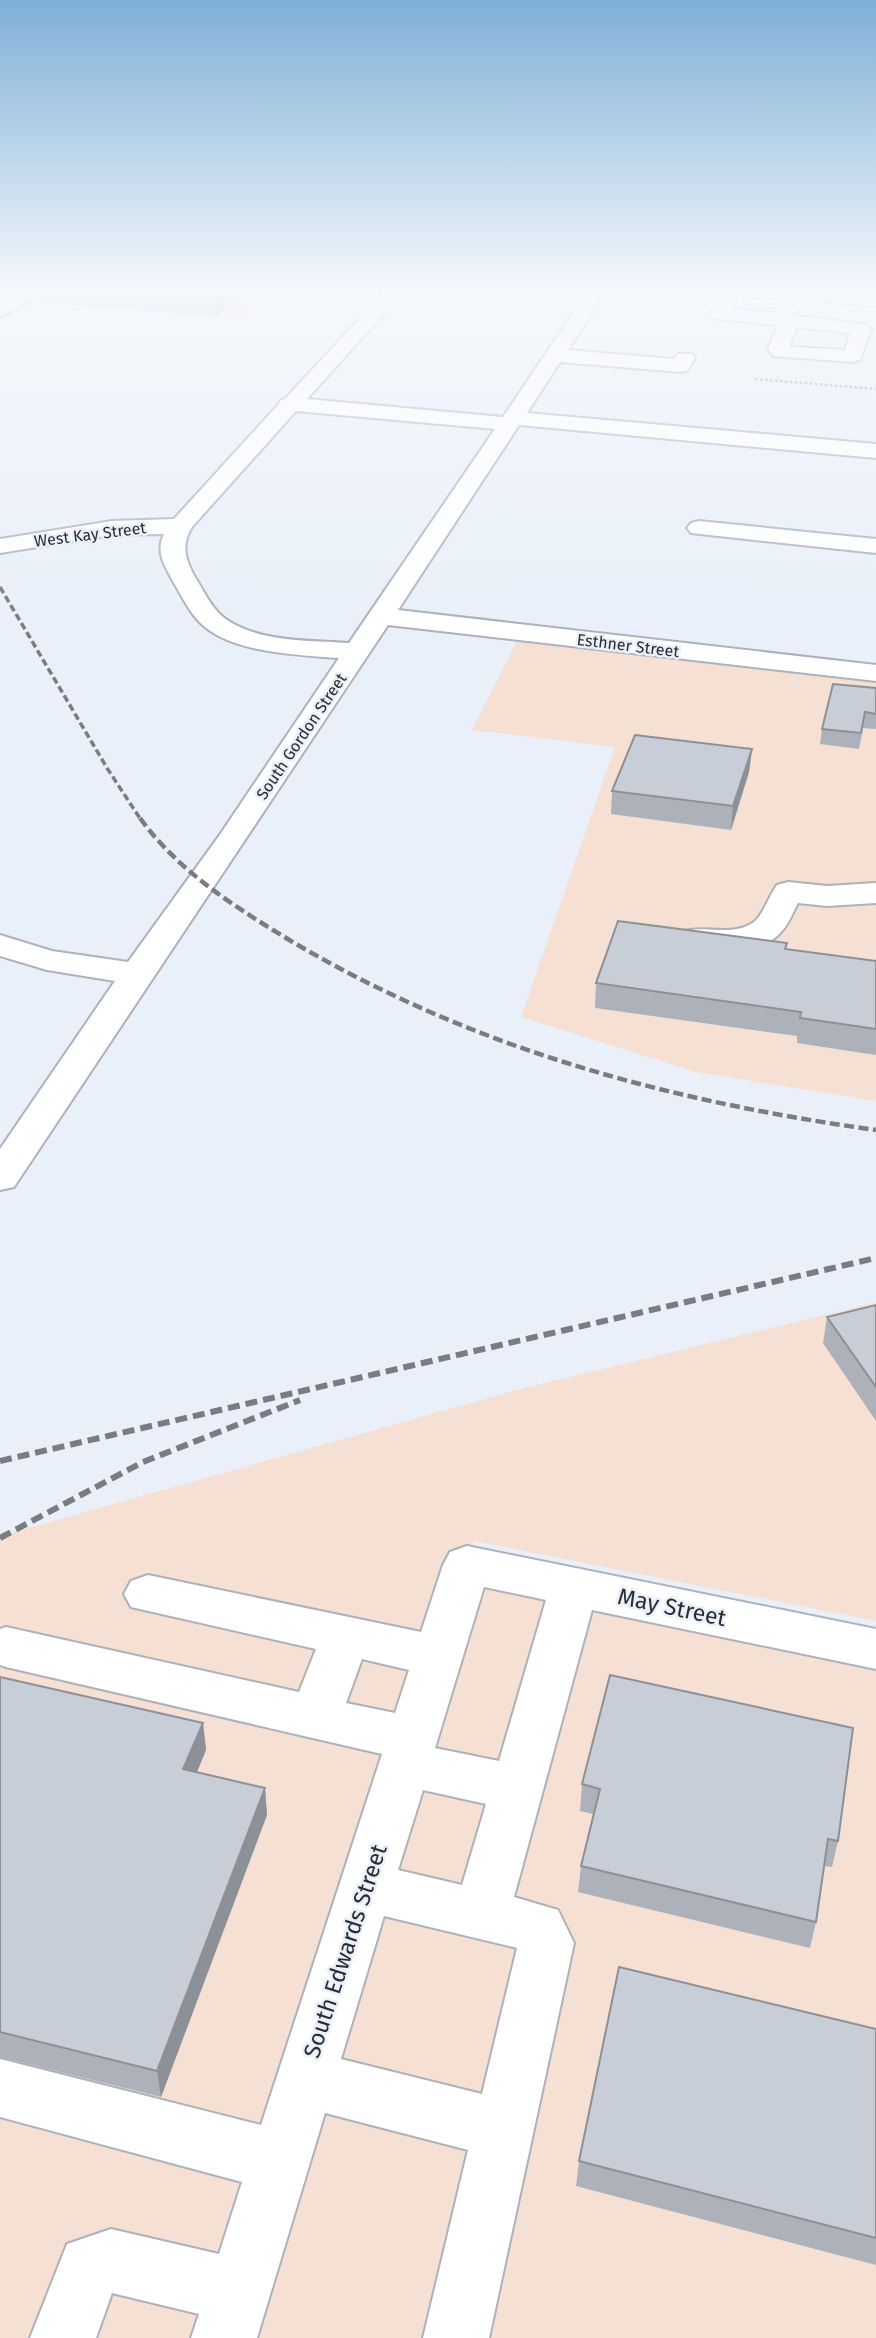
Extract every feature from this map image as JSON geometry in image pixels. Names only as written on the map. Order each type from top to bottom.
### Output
[{"type":"street","points":[[293,399],[180,526],[171,547],[172,559],[207,615],[217,624],[267,641],[357,652]]},
{"type":"street","name":"South Gordon Street","points":[[0,1178],[137,974],[232,841],[525,399]]},
{"type":"street","points":[[288,404],[876,451]]},
{"type":"street","name":"West Kay Street","points":[[0,545],[112,528],[180,526]]},
{"type":"street","points":[[699,528],[876,546]]},
{"type":"street","name":"Esthner Street","points":[[381,616],[876,673]]},
{"type":"street","points":[[667,936],[739,941],[768,928],[788,892],[827,896],[876,893]]},
{"type":"street","points":[[0,945],[47,960],[137,974]]},
{"type":"street","name":"May Street","points":[[467,1565],[876,1649]]},
{"type":"street","name":"South Edwards Street","points":[[231,2314],[467,1565]]},
{"type":"street","points":[[481,1915],[574,1587]]},
{"type":"street","points":[[148,1594],[439,1656]]},
{"type":"street","points":[[316,1717],[346,1636]]},
{"type":"street","points":[[6,1647],[316,1717],[517,1788]]},
{"type":"street","points":[[366,1887],[538,1928],[546,1943],[456,2338]]},
{"type":"street","points":[[305,2079],[504,2129]]},
{"type":"street","points":[[0,2088],[280,2161]]},
{"type":"street","points":[[64,2338],[90,2267],[111,2262],[231,2314]]},
{"type":"shaded area","points":[[517,641],[876,681],[876,1101],[696,1072],[521,1017],[615,747],[472,730]]},
{"type":"shaded area","points":[[876,1302],[876,1621],[474,1541],[467,1565],[876,1649],[876,2338],[0,2338],[0,1536],[513,1391]]},
{"type":"building","points":[[833,684],[876,688],[876,714],[865,712],[861,733],[822,729]]},
{"type":"building","points":[[635,735],[752,749],[733,806],[612,791]]},
{"type":"building","points":[[618,921],[787,943],[785,949],[876,961],[876,1029],[800,1018],[801,1012],[596,983]]},
{"type":"building","points":[[876,1305],[876,1387],[827,1317]]},
{"type":"building","points":[[610,1675],[853,1728],[838,1841],[828,1839],[816,1922],[581,1866],[600,1789],[582,1784]]},
{"type":"building","points":[[0,1677],[203,1723],[183,1769],[265,1788],[157,2071],[0,2032]]},
{"type":"building","points":[[619,1967],[876,2029],[876,2238],[579,2161]]},
{"type":"railway","points":[[0,587],[107,768],[141,820]]},
{"type":"railway","points":[[140,818],[190,872],[249,915],[360,979],[430,1012],[501,1041],[647,1086],[798,1118],[876,1130]]},
{"type":"railway","points":[[0,1461],[876,1258]]},
{"type":"railway","points":[[0,1538],[143,1462],[300,1400]]}]
